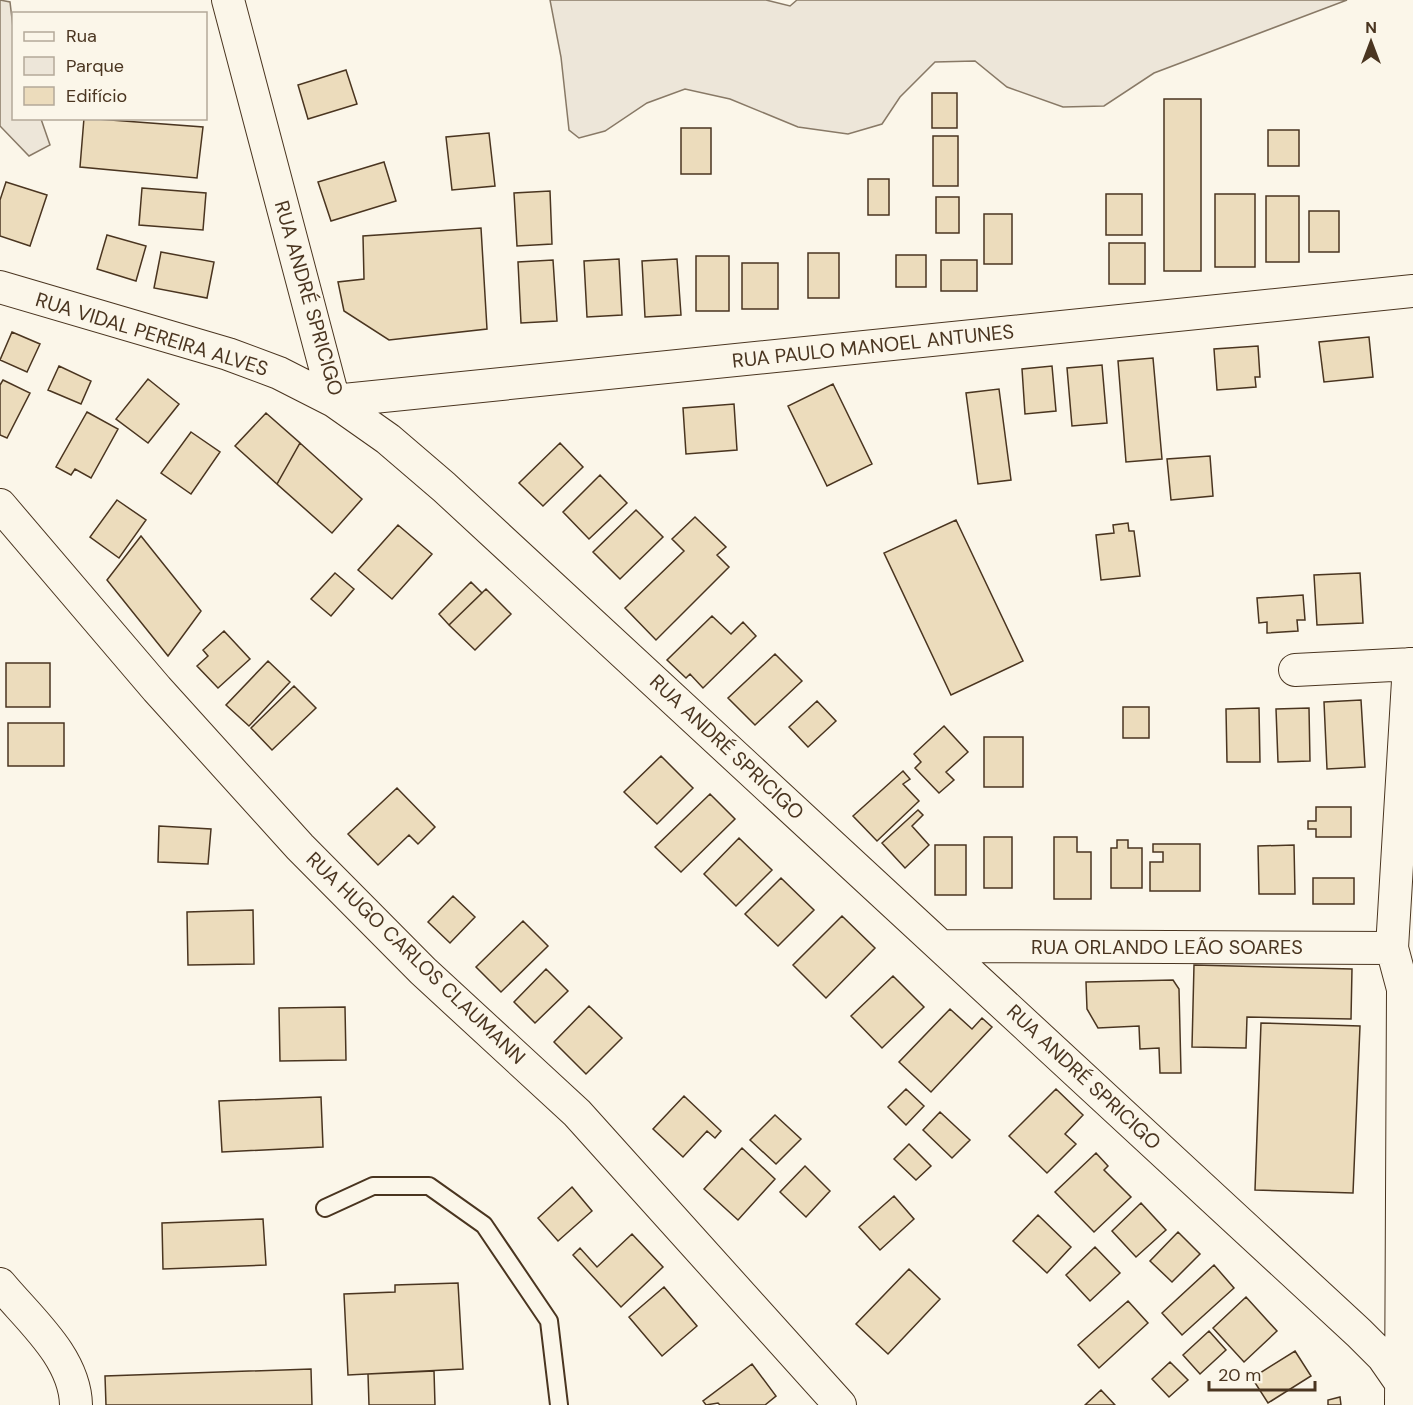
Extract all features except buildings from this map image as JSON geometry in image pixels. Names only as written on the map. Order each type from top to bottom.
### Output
[{"type":"street","name":"RUA ANDRÉ SPRICIGO","points":[[228,0],[334,401],[388,439],[444,487],[943,946],[1359,1333],[1383,1357],[1405,1390]]},
{"type":"street","name":"RUA VIDAL PEREIRA ALVES","points":[[0,287],[228,354],[279,373],[334,401]]},
{"type":"street","name":"RUA PAULO MANOEL ANTUNES","points":[[334,401],[1413,291]]},
{"type":"street","name":"RUA HUGO CARLOS CLAUMANN","points":[[0,505],[180,715],[300,848],[377,927],[584,1120],[840,1405]]},
{"type":"street","points":[[1295,670],[1411,664],[1392,948],[1403,989],[1405,1390]]},
{"type":"street","name":"RUA ORLANDO LEÃO SOARES","points":[[943,946],[1392,948]]},
{"type":"street","points":[[0,1284],[61,1358],[72,1378],[76,1405]]},
{"type":"lane","points":[[325,1208],[373,1186],[429,1186],[484,1225],[549,1321],[559,1405]]},
{"type":"green space","points":[[0,0],[10,2],[12,19],[12,120],[41,120],[50,145],[29,156],[0,126]]},
{"type":"green space","points":[[550,0],[766,0],[790,6],[797,0],[1347,0],[1154,73],[1104,106],[1063,107],[1007,87],[975,61],[935,62],[900,97],[882,124],[848,134],[798,127],[730,99],[685,89],[647,103],[605,131],[579,138],[569,130],[561,57]]}]
